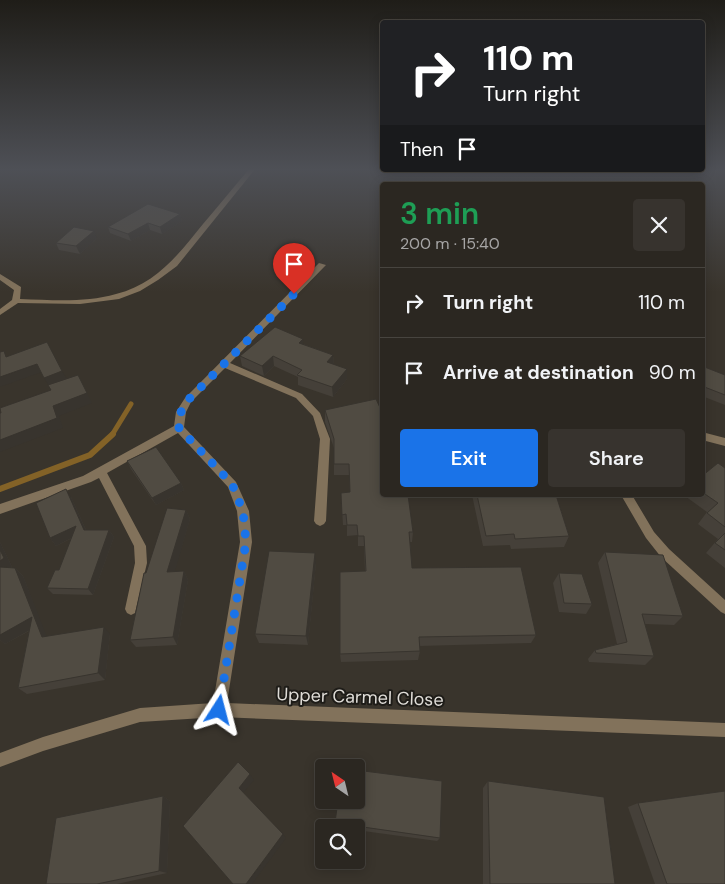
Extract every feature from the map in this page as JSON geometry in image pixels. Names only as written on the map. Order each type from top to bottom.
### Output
[{"type":"street","points":[[0,312],[16,302],[92,302],[123,295],[148,285],[161,277],[174,264],[219,209]]},
{"type":"street","points":[[179,428],[181,412],[188,400],[322,266]]},
{"type":"street","points":[[0,276],[18,289],[16,302]]},
{"type":"street","points":[[224,364],[299,396],[316,415],[325,439],[320,521]]},
{"type":"street","points":[[0,509],[87,479],[179,428]]},
{"type":"street","points":[[179,428],[232,484],[243,511],[246,542],[219,710]]},
{"type":"street","points":[[705,437],[725,442]]},
{"type":"street","points":[[101,472],[134,531],[140,546],[141,563],[131,608]]},
{"type":"street","points":[[627,497],[650,536],[665,553],[725,608]]},
{"type":"street","name":"Upper Carmel Close","points":[[0,760],[43,744],[140,716],[219,710],[725,730]]},
{"type":"building","points":[[139,209],[165,209],[180,214],[160,227],[148,223],[128,234],[108,227]]},
{"type":"building","points":[[74,227],[94,231],[76,246],[56,243]]},
{"type":"building","points":[[275,327],[303,339],[299,343],[333,355],[327,362],[347,369],[332,387],[297,375],[302,370],[273,356],[262,366],[240,356]]},
{"type":"building","points":[[47,342],[62,371],[44,378],[37,364],[0,377],[0,352],[4,351],[6,357]]},
{"type":"building","points":[[705,367],[725,375],[725,395],[705,387]]},
{"type":"building","points":[[78,375],[87,393],[53,406],[57,418],[0,440],[0,408],[51,390],[48,385]]},
{"type":"building","points":[[376,399],[380,408],[380,497],[408,497],[413,532],[409,532],[412,568],[521,567],[536,635],[419,637],[420,651],[340,654],[340,572],[366,571],[364,536],[358,536],[357,525],[347,525],[346,514],[342,515],[341,493],[350,492],[349,464],[334,464],[334,439],[325,410]]},
{"type":"building","points":[[156,447],[181,483],[152,498],[127,461]]},
{"type":"building","points":[[718,463],[725,468],[725,527],[707,513],[718,503],[705,494],[705,474]]},
{"type":"building","points":[[66,489],[84,530],[109,530],[88,589],[47,588],[55,570],[59,570],[76,526],[50,538],[36,503]]},
{"type":"building","points":[[477,497],[557,497],[569,536],[515,539],[514,534],[486,536]]},
{"type":"building","points":[[167,508],[186,510],[167,572],[184,571],[173,637],[130,640],[144,573],[146,573]]},
{"type":"building","points":[[725,533],[725,550],[715,543]]},
{"type":"building","points":[[0,550],[4,558],[0,561]]},
{"type":"building","points":[[269,551],[315,553],[306,636],[255,634]]},
{"type":"building","points":[[605,552],[663,555],[683,616],[642,614],[654,656],[596,653],[595,650],[627,642]]},
{"type":"building","points":[[0,567],[15,568],[42,637],[104,627],[98,673],[18,688],[32,617],[0,635]]},
{"type":"building","points":[[559,573],[582,574],[592,604],[564,603]]},
{"type":"building","points":[[238,762],[250,774],[239,788],[283,834],[246,884],[233,884],[183,826]]},
{"type":"building","points":[[365,771],[442,781],[440,838],[365,827],[365,819],[336,819],[337,809],[365,809]]},
{"type":"building","points":[[488,781],[604,797],[615,884],[490,884]]},
{"type":"building","points":[[725,791],[725,884],[667,884],[638,803]]},
{"type":"building","points":[[163,796],[159,871],[97,884],[46,884],[56,818]]},
{"type":"waterway","points":[[112,435],[131,404]]},
{"type":"waterway","points":[[0,489],[90,455],[112,435]]},
{"type":"route","points":[[219,710],[246,542],[243,511],[232,484],[179,428],[181,412],[188,400],[294,294]]}]
